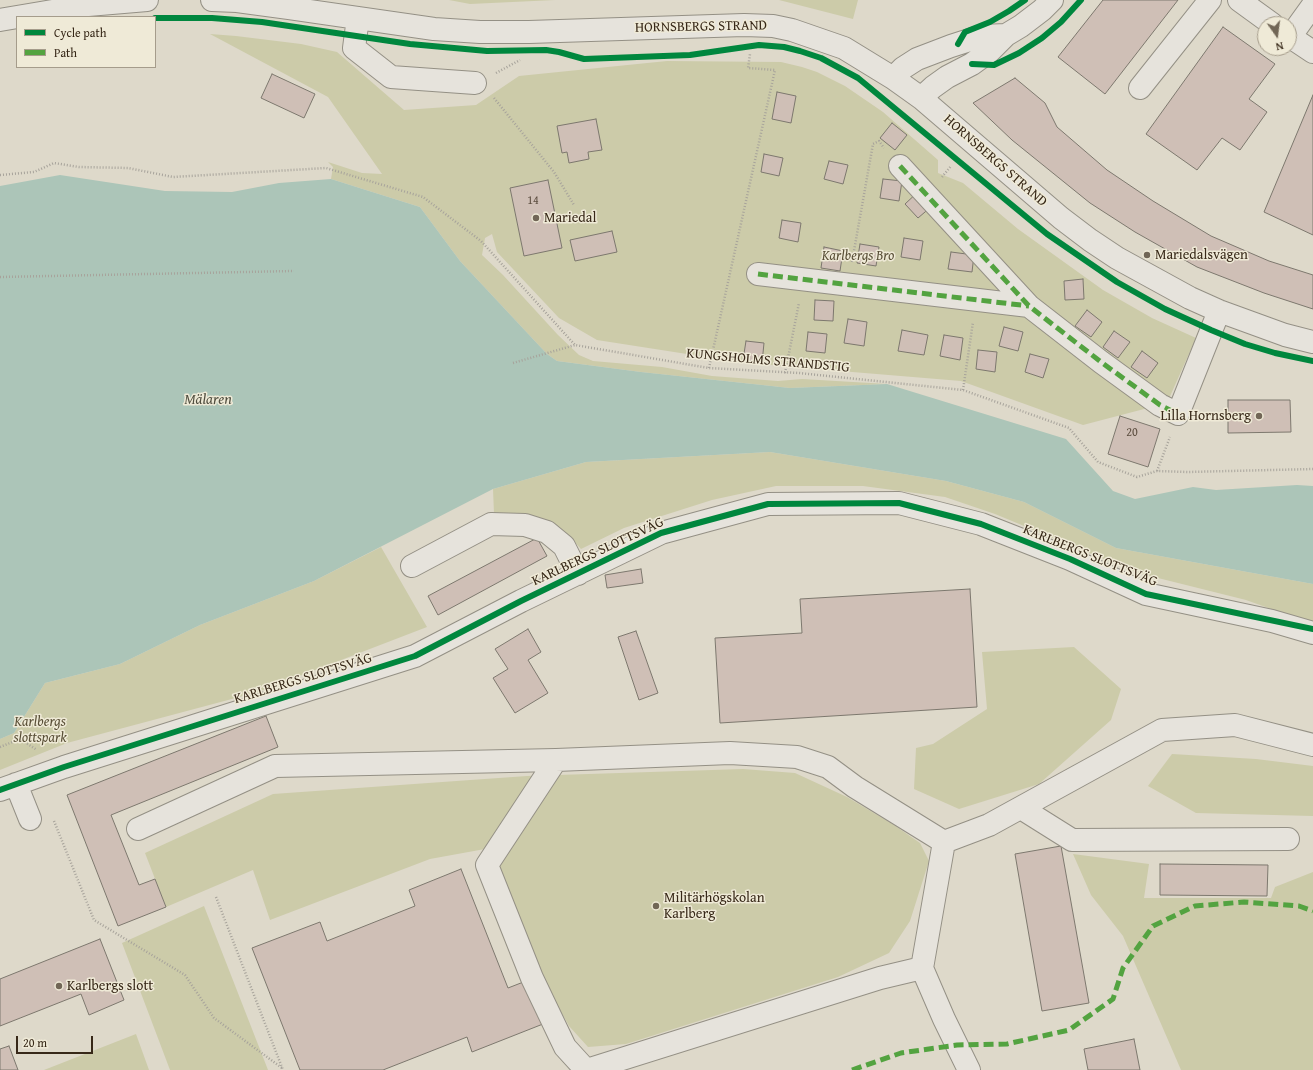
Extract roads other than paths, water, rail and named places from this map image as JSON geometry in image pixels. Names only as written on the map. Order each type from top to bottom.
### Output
[{"type":"street","points":[[23,16],[88,5],[146,0]]},
{"type":"street","name":"HORNSBERGS STRAND","points":[[212,0],[237,1],[434,28],[480,32],[537,32],[744,25],[773,26],[821,39],[844,48],[922,98],[1055,213],[1090,240],[1117,258],[1156,281],[1219,311],[1285,335],[1313,342]]},
{"type":"street","points":[[922,98],[947,76],[972,64],[990,51],[1006,35],[1021,26],[1042,10],[1052,0]]},
{"type":"street","points":[[1140,88],[1210,0]]},
{"type":"street","points":[[1239,0],[1261,16]]},
{"type":"street","points":[[1297,28],[1313,6]]},
{"type":"street","points":[[0,20],[16,17]]},
{"type":"street","points":[[358,18],[354,48],[391,77],[475,83]]},
{"type":"street","points":[[893,78],[903,68],[916,59],[982,36],[1006,35]]},
{"type":"street","points":[[1297,42],[1313,52]]},
{"type":"street","points":[[900,166],[1029,306],[1118,375],[1160,405],[1178,414],[1219,311]]},
{"type":"street","points":[[758,274],[1029,306]]},
{"type":"street","name":"KARLBERGS SLOTTSVÄG","points":[[8,787],[64,767],[415,656],[522,601],[661,533],[768,504],[899,503],[981,524],[1070,559],[1146,594],[1272,621],[1313,633]]},
{"type":"street","points":[[412,566],[491,524],[525,525],[546,532],[564,546],[578,574]]},
{"type":"street","points":[[944,842],[989,825],[1162,730],[1235,725],[1313,745]]},
{"type":"street","points":[[138,829],[275,766],[556,760],[730,753],[797,757],[828,767],[855,787],[944,842]]},
{"type":"street","points":[[556,760],[487,865],[532,978],[565,1047],[587,1070],[880,978],[922,968]]},
{"type":"street","points":[[8,787],[30,819]]},
{"type":"street","points":[[1020,808],[1072,840],[1288,840]]},
{"type":"street","points":[[944,842],[922,968],[944,1019],[969,1070]]},
{"type":"water","name":"Mälaren","points":[[60,175],[165,191],[232,192],[279,183],[331,179],[420,207],[460,261],[547,354],[557,361],[641,372],[790,388],[887,384],[1066,439],[1113,491],[1135,499],[1193,487],[1216,490],[1297,485],[1313,486],[1313,584],[1116,548],[1024,502],[946,481],[770,452],[586,462],[493,489],[314,581],[200,625],[120,664],[45,683],[14,733],[0,739],[0,186]]},
{"type":"place","name":"Mariedal","points":[[536,218]]},
{"type":"place","name":"Mariedalsvägen","points":[[1147,255]]},
{"type":"place","name":"Lilla Hornsberg","points":[[1259,416]]},
{"type":"place","name":"Militärhögskolan Karlberg","points":[[656,906]]},
{"type":"place","name":"Karlbergs slott","points":[[59,986]]},
{"type":"park label","name":"Karlbergs Bro","points":[[858,256]]},
{"type":"park label","name":"Karlbergs slottspark","points":[[40,730]]}]
